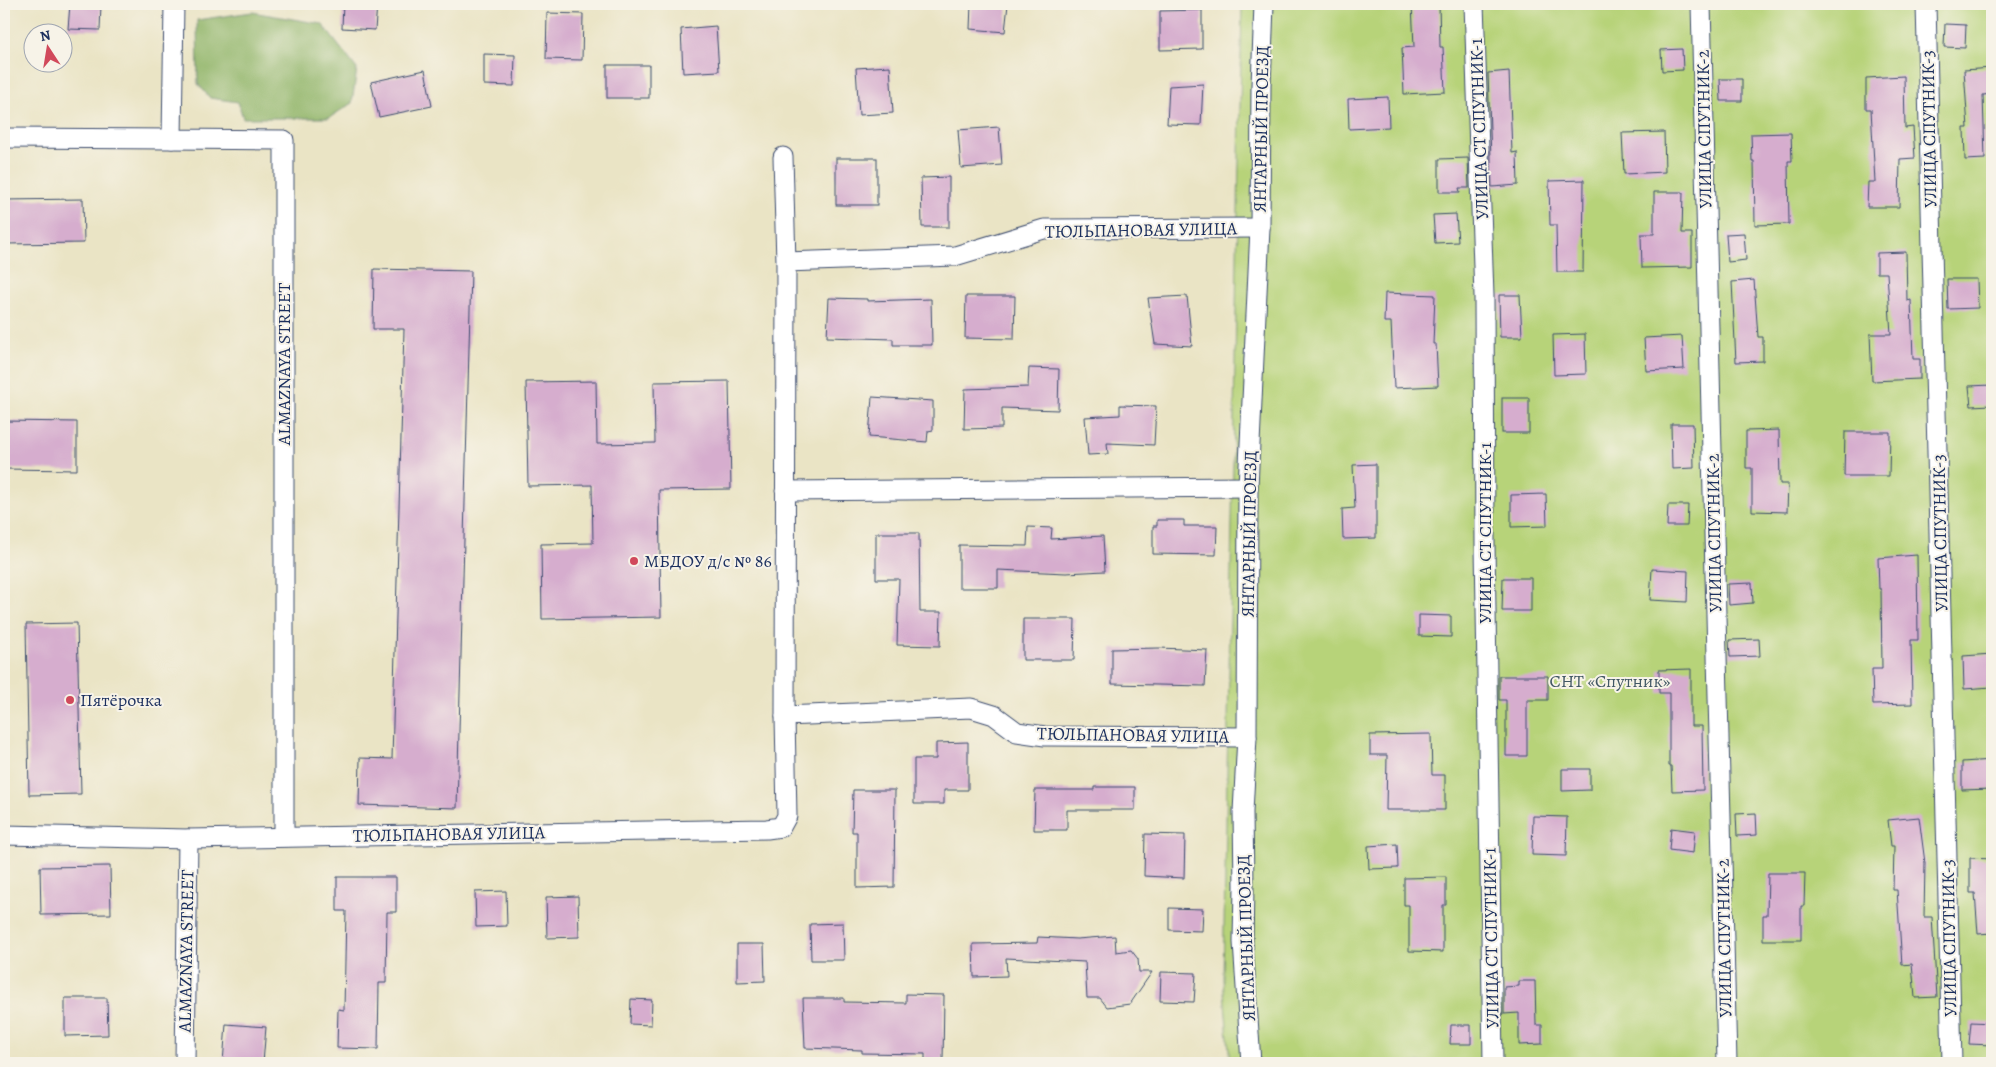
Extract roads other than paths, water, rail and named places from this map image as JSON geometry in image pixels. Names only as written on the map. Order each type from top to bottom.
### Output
[{"type":"street","points":[[4,138],[172,139],[174,4]]},
{"type":"street","name":"ЯНТАРНЫЙ ПРОЕЗД","points":[[1251,1063],[1243,942],[1243,812],[1247,737],[1248,487],[1260,228],[1261,86],[1264,4]]},
{"type":"street","name":"УЛИЦА СТ СПУТНИК-1","points":[[1474,4],[1484,296],[1484,545],[1493,1063]]},
{"type":"street","name":"УЛИЦА СПУТНИК-2","points":[[1701,4],[1727,1063]]},
{"type":"street","name":"УЛИЦА СПУТНИК-3","points":[[1926,4],[1952,1063]]},
{"type":"street","name":"ALMAZNAYA STREET","points":[[172,139],[284,140],[284,836]]},
{"type":"street","name":"ТЮЛЬПАНОВАЯ УЛИЦА","points":[[4,835],[188,839],[767,829],[781,827],[787,816],[785,716],[786,262],[783,157]]},
{"type":"street","name":"ТЮЛЬПАНОВАЯ УЛИЦА","points":[[786,262],[955,256],[1044,229],[1260,228]]},
{"type":"street","points":[[785,491],[1248,487]]},
{"type":"street","name":"ТЮЛЬПАНОВАЯ УЛИЦА","points":[[785,716],[971,708],[994,715],[1017,732],[1044,736],[1247,737]]},
{"type":"street","name":"ALMAZNAYA STREET","points":[[185,1063],[188,839]]},
{"type":"place","name":"МБДОУ д/с № 86","points":[[634,561]]},
{"type":"place","name":"Пятёрочка","points":[[70,700]]},
{"type":"park label","name":"СНТ «Спутник»","points":[[1610,681]]}]
